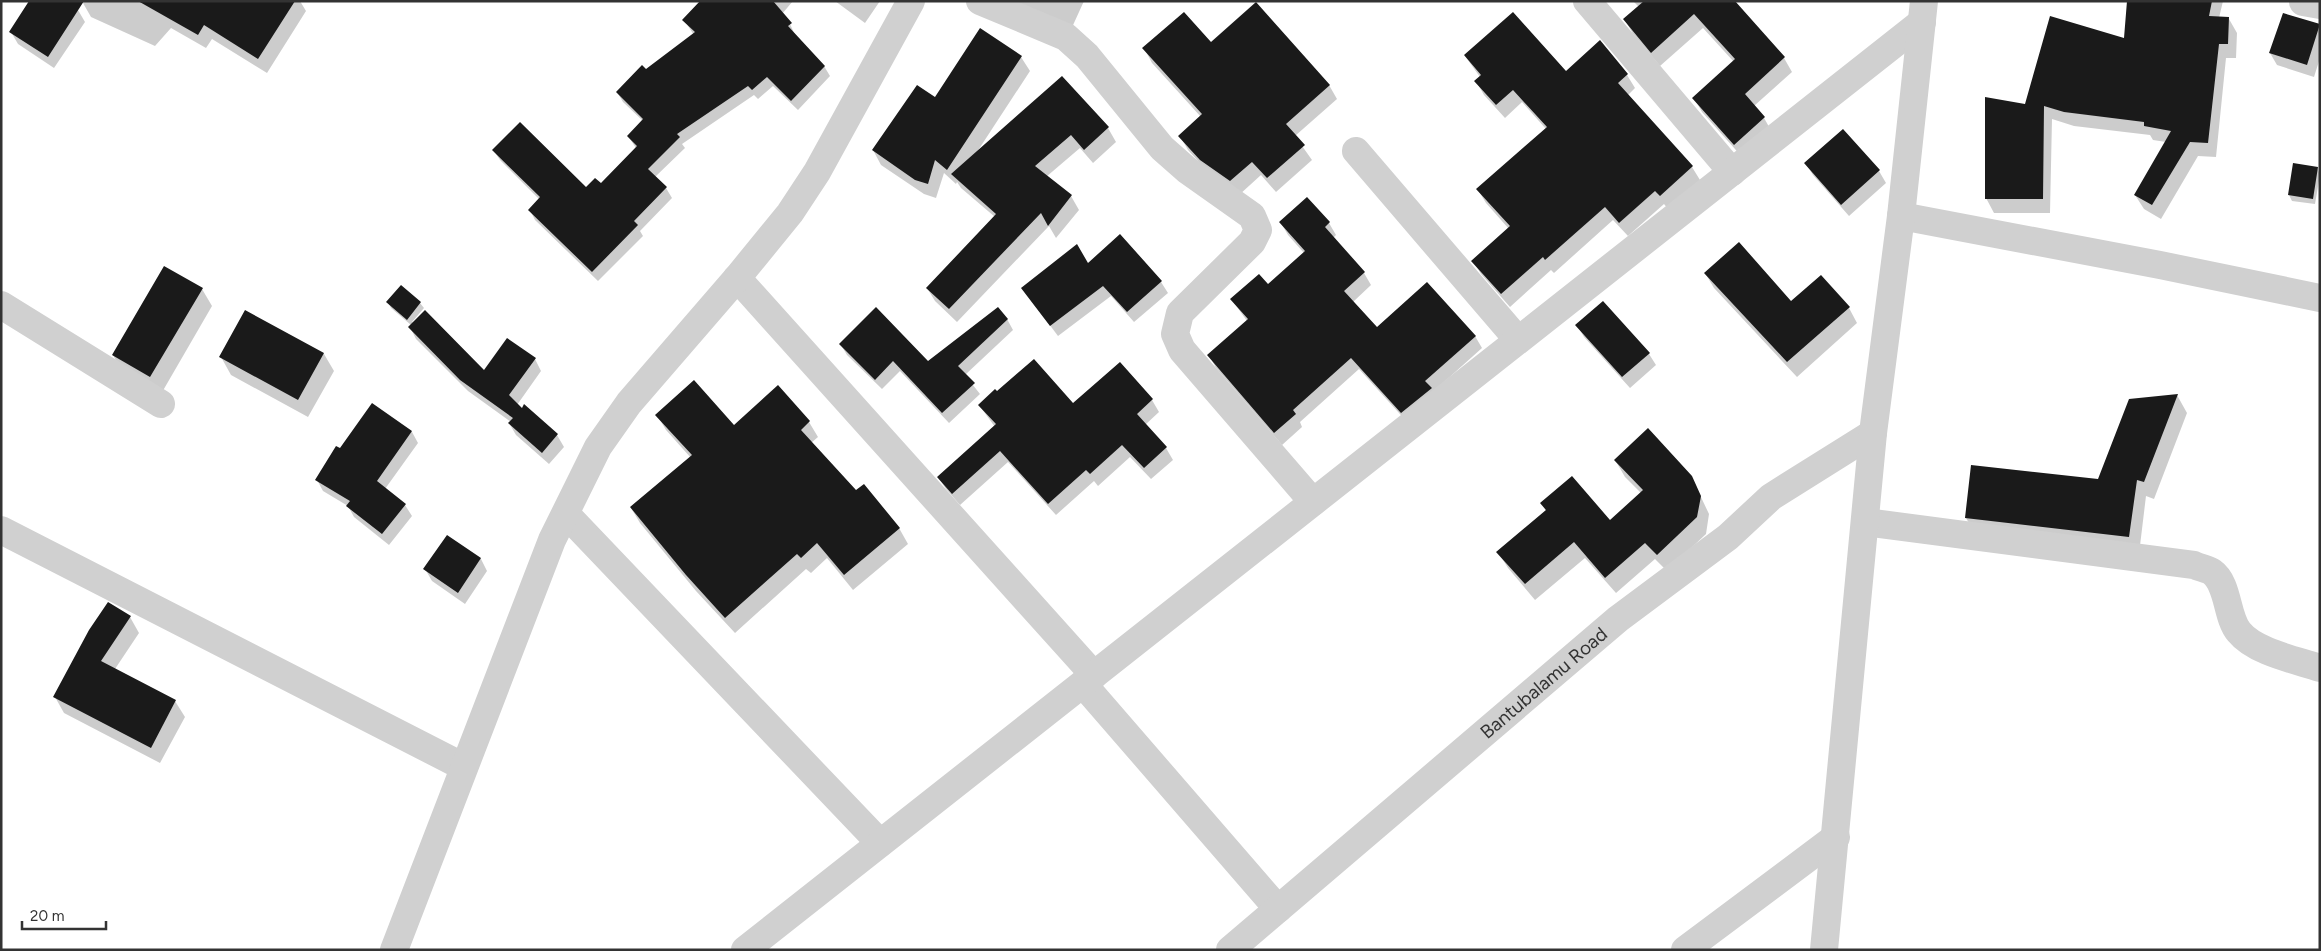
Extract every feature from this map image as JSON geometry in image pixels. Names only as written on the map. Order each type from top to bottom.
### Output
[{"type":"street","points":[[394,950],[552,540],[598,447],[629,404],[790,213],[817,172],[911,1]]},
{"type":"street","points":[[980,1],[1066,37],[1087,56],[1162,148],[1187,170],[1252,216],[1258,230],[1252,242],[1180,313],[1175,334],[1182,350],[1313,502]]},
{"type":"street","points":[[1587,1],[1732,172]]},
{"type":"street","points":[[745,950],[1732,172],[1923,11]]},
{"type":"street","points":[[1824,950],[1873,433],[1901,216],[1923,11]]},
{"type":"street","points":[[1356,151],[1518,340]]},
{"type":"street","points":[[1901,216],[2160,265],[2320,298]]},
{"type":"street","points":[[737,278],[1089,679],[1278,910]]},
{"type":"street","points":[[1,305],[161,404]]},
{"type":"street","name":"Bantubalamu Road","points":[[1230,950],[1618,619],[1728,537],[1771,497],[1873,433]]},
{"type":"street","points":[[566,514],[880,843]]},
{"type":"street","points":[[1865,522],[2194,566],[2213,573],[2224,590],[2231,618],[2238,632],[2250,643],[2320,668]]},
{"type":"street","points":[[1,530],[464,767]]},
{"type":"street","points":[[1685,950],[1836,837]]},
{"type":"building","points":[[29,1],[84,1],[48,57],[9,32]]},
{"type":"building","points":[[138,1],[295,1],[258,59],[204,25],[198,35]]},
{"type":"building","points":[[700,1],[773,1],[792,23],[788,26],[825,66],[791,101],[767,77],[752,90],[748,86],[677,134],[680,137],[648,169],[667,187],[634,221],[638,225],[592,272],[528,210],[540,197],[492,150],[520,122],[586,187],[595,178],[601,183],[637,146],[627,136],[643,119],[616,92],[642,65],[646,69],[695,32],[682,20]]},
{"type":"building","points":[[1644,1],[1735,1],[1785,57],[1745,94],[1765,117],[1734,145],[1692,98],[1735,59],[1694,14],[1651,53],[1623,19]]},
{"type":"building","points":[[2127,1],[2212,1],[2209,16],[2229,17],[2228,44],[2219,44],[2208,143],[2190,142],[2152,205],[2134,195],[2171,131],[2144,126],[2144,122],[2064,112],[2044,106],[2043,199],[1985,199],[1985,97],[2025,104],[2050,16],[2124,38]]},
{"type":"building","points":[[1256,2],[1330,85],[1286,124],[1305,145],[1267,178],[1252,162],[1230,181],[1200,160],[1178,136],[1202,114],[1142,48],[1184,12],[1211,42]]},
{"type":"building","points":[[1513,12],[1566,71],[1600,40],[1628,74],[1618,83],[1693,166],[1660,196],[1655,191],[1619,223],[1605,207],[1545,260],[1543,257],[1501,294],[1471,261],[1510,226],[1476,189],[1547,127],[1513,90],[1496,105],[1474,81],[1481,75],[1464,55]]},
{"type":"building","points":[[2283,13],[2320,24],[2307,65],[2269,53]]},
{"type":"building","points":[[980,28],[1022,56],[947,170],[935,160],[928,184],[915,180],[872,150],[917,85],[935,97]]},
{"type":"building","points":[[1062,76],[1109,127],[1084,150],[1071,135],[1035,166],[1072,195],[1048,226],[1041,213],[949,309],[926,288],[996,214],[951,174]]},
{"type":"building","points":[[1843,129],[1880,170],[1841,205],[1804,163]]},
{"type":"building","points":[[2293,163],[2318,167],[2313,199],[2288,195]]},
{"type":"building","points":[[1307,197],[1330,222],[1325,227],[1365,272],[1344,291],[1377,327],[1427,282],[1476,336],[1425,381],[1432,388],[1401,413],[1351,358],[1293,410],[1296,414],[1274,433],[1207,355],[1248,319],[1230,299],[1259,274],[1268,284],[1305,251],[1279,222]]},
{"type":"building","points":[[1120,234],[1162,281],[1127,312],[1103,286],[1050,326],[1021,288],[1077,244],[1088,263]]},
{"type":"building","points":[[1739,242],[1791,301],[1821,275],[1850,307],[1787,362],[1704,273]]},
{"type":"building","points":[[164,266],[203,288],[150,377],[112,355]]},
{"type":"building","points":[[401,285],[421,302],[407,320],[386,302]]},
{"type":"building","points":[[1603,301],[1650,353],[1622,377],[1575,325]]},
{"type":"building","points":[[876,307],[928,361],[998,307],[1008,319],[958,366],[975,383],[942,413],[893,361],[875,380],[839,344]]},
{"type":"building","points":[[245,310],[324,353],[298,400],[219,357]]},
{"type":"building","points":[[425,310],[484,370],[507,338],[536,358],[509,395],[522,408],[524,404],[558,434],[542,453],[508,423],[513,418],[460,380],[408,327]]},
{"type":"building","points":[[1034,359],[1073,403],[1120,362],[1153,399],[1137,414],[1167,447],[1144,468],[1122,445],[1090,474],[1086,470],[1048,504],[1000,451],[952,494],[937,477],[996,424],[978,405],[995,389],[997,391]]},
{"type":"building","points":[[694,380],[734,425],[778,385],[810,421],[801,430],[856,490],[864,484],[900,528],[844,575],[817,543],[801,558],[797,554],[725,618],[686,575],[630,507],[692,455],[655,415]]},
{"type":"building","points":[[2178,394],[2144,482],[2137,480],[2129,537],[1965,518],[1971,465],[2098,479],[2129,399]]},
{"type":"building","points":[[372,403],[412,431],[377,481],[406,504],[382,534],[346,506],[350,501],[315,480],[336,446],[340,448]]},
{"type":"building","points":[[1648,428],[1692,476],[1701,496],[1697,517],[1657,555],[1645,543],[1605,578],[1574,542],[1525,584],[1496,552],[1546,510],[1540,503],[1572,476],[1610,520],[1643,490],[1614,460]]},
{"type":"building","points":[[447,535],[481,558],[458,593],[423,569]]},
{"type":"building","points":[[108,602],[131,616],[101,661],[176,700],[151,748],[53,697],[89,630]]}]
